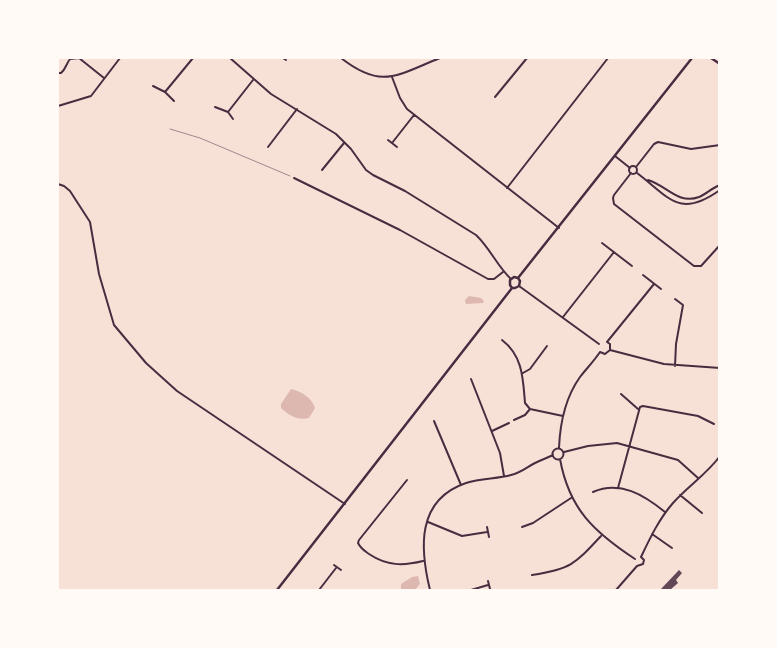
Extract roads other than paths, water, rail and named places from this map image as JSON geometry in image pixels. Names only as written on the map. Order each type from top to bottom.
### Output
[{"type":"main road","points":[[512,288],[509,284],[511,279],[518,278],[559,228],[692,58]]},
{"type":"main road","points":[[711,58],[720,64]]},
{"type":"main road","points":[[277,590],[512,288],[519,286],[520,281],[518,278]]},
{"type":"street","points":[[58,73],[64,71],[70,59],[79,58],[104,78]]},
{"type":"street","points":[[58,106],[91,96],[120,58]]},
{"type":"street","points":[[166,92],[192,58]]},
{"type":"street","points":[[230,58],[271,94],[328,128],[351,149],[366,170],[405,191],[476,235],[485,244],[503,272],[511,279]]},
{"type":"street","points":[[341,58],[357,70],[368,75],[392,77],[440,58]]},
{"type":"street","points":[[495,97],[527,58]]},
{"type":"street","points":[[507,188],[607,58]]},
{"type":"street","points":[[392,77],[403,105],[414,115],[559,228]]},
{"type":"street","points":[[228,112],[253,80]]},
{"type":"street","points":[[153,86],[166,92],[174,101]]},
{"type":"street","points":[[215,107],[228,112],[233,119]]},
{"type":"street","points":[[268,147],[297,110]]},
{"type":"street","points":[[392,143],[414,115]]},
{"type":"street","points":[[388,140],[397,147]]},
{"type":"street","points":[[630,168],[636,167],[654,144],[658,142],[691,149],[720,145]]},
{"type":"street","points":[[322,170],[344,143]]},
{"type":"street","points":[[615,156],[630,168],[631,173],[614,195],[614,204],[694,266],[701,266],[720,245]]},
{"type":"street","points":[[636,167],[637,173]]},
{"type":"street","points":[[631,173],[637,173],[672,200],[684,204],[693,204],[705,200],[720,190]]},
{"type":"street","points":[[294,178],[384,221],[488,278],[494,279],[503,272]]},
{"type":"street","points":[[645,179],[685,199],[698,197],[720,185]]},
{"type":"street","points":[[58,184],[70,191],[90,222],[100,274],[114,325],[146,363],[158,376],[177,390],[345,504]]},
{"type":"street","points":[[602,243],[632,266]]},
{"type":"street","points":[[563,317],[614,252]]},
{"type":"street","points":[[643,275],[661,289]]},
{"type":"street","points":[[559,448],[563,416],[574,386],[600,352],[603,342],[654,284]]},
{"type":"street","points":[[519,286],[563,317],[603,342],[610,344],[610,350]]},
{"type":"street","points":[[674,299],[683,305],[676,344],[675,366]]},
{"type":"street","points":[[502,340],[513,350],[523,373],[525,403],[530,409],[563,416]]},
{"type":"street","points":[[523,373],[530,368],[547,346]]},
{"type":"street","points":[[610,350],[675,366],[720,368]]},
{"type":"street","points":[[600,352],[605,354],[610,350]]},
{"type":"street","points":[[472,379],[500,453],[504,476]]},
{"type":"street","points":[[621,394],[638,408]]},
{"type":"street","points":[[638,408],[643,406],[698,416],[714,424]]},
{"type":"street","points":[[618,488],[638,408]]},
{"type":"street","points":[[514,420],[526,415],[530,409]]},
{"type":"street","points":[[434,421],[461,485]]},
{"type":"street","points":[[492,431],[509,423]]},
{"type":"street","points":[[559,448],[564,452],[612,443],[629,446],[678,460],[698,478]]},
{"type":"street","points":[[553,456],[554,450],[559,448]]},
{"type":"street","points":[[560,459],[564,456],[564,452]]},
{"type":"street","points":[[430,590],[422,541],[427,521],[445,495],[461,485],[520,472],[538,461],[553,456],[560,459]]},
{"type":"street","points":[[635,559],[641,557],[652,534],[680,495],[708,470],[720,456]]},
{"type":"street","points":[[560,459],[571,498],[582,515],[601,536],[635,559],[634,562],[637,566]]},
{"type":"street","points":[[407,480],[358,543],[362,549],[389,563],[403,565],[424,560]]},
{"type":"street","points":[[593,492],[606,488],[618,488],[644,496],[666,512]]},
{"type":"street","points":[[680,495],[702,513]]},
{"type":"street","points":[[522,527],[533,523],[571,498]]},
{"type":"street","points":[[427,521],[462,536],[487,532]]},
{"type":"street","points":[[487,527],[489,537]]},
{"type":"street","points":[[652,534],[672,548]]},
{"type":"street","points":[[532,575],[555,572],[571,566],[601,536]]},
{"type":"street","points":[[616,590],[637,566],[643,564],[644,560],[641,557]]},
{"type":"street","points":[[319,590],[335,567],[341,570]]},
{"type":"street","points":[[488,580],[490,589]]},
{"type":"street","points":[[471,590],[488,585]]}]
